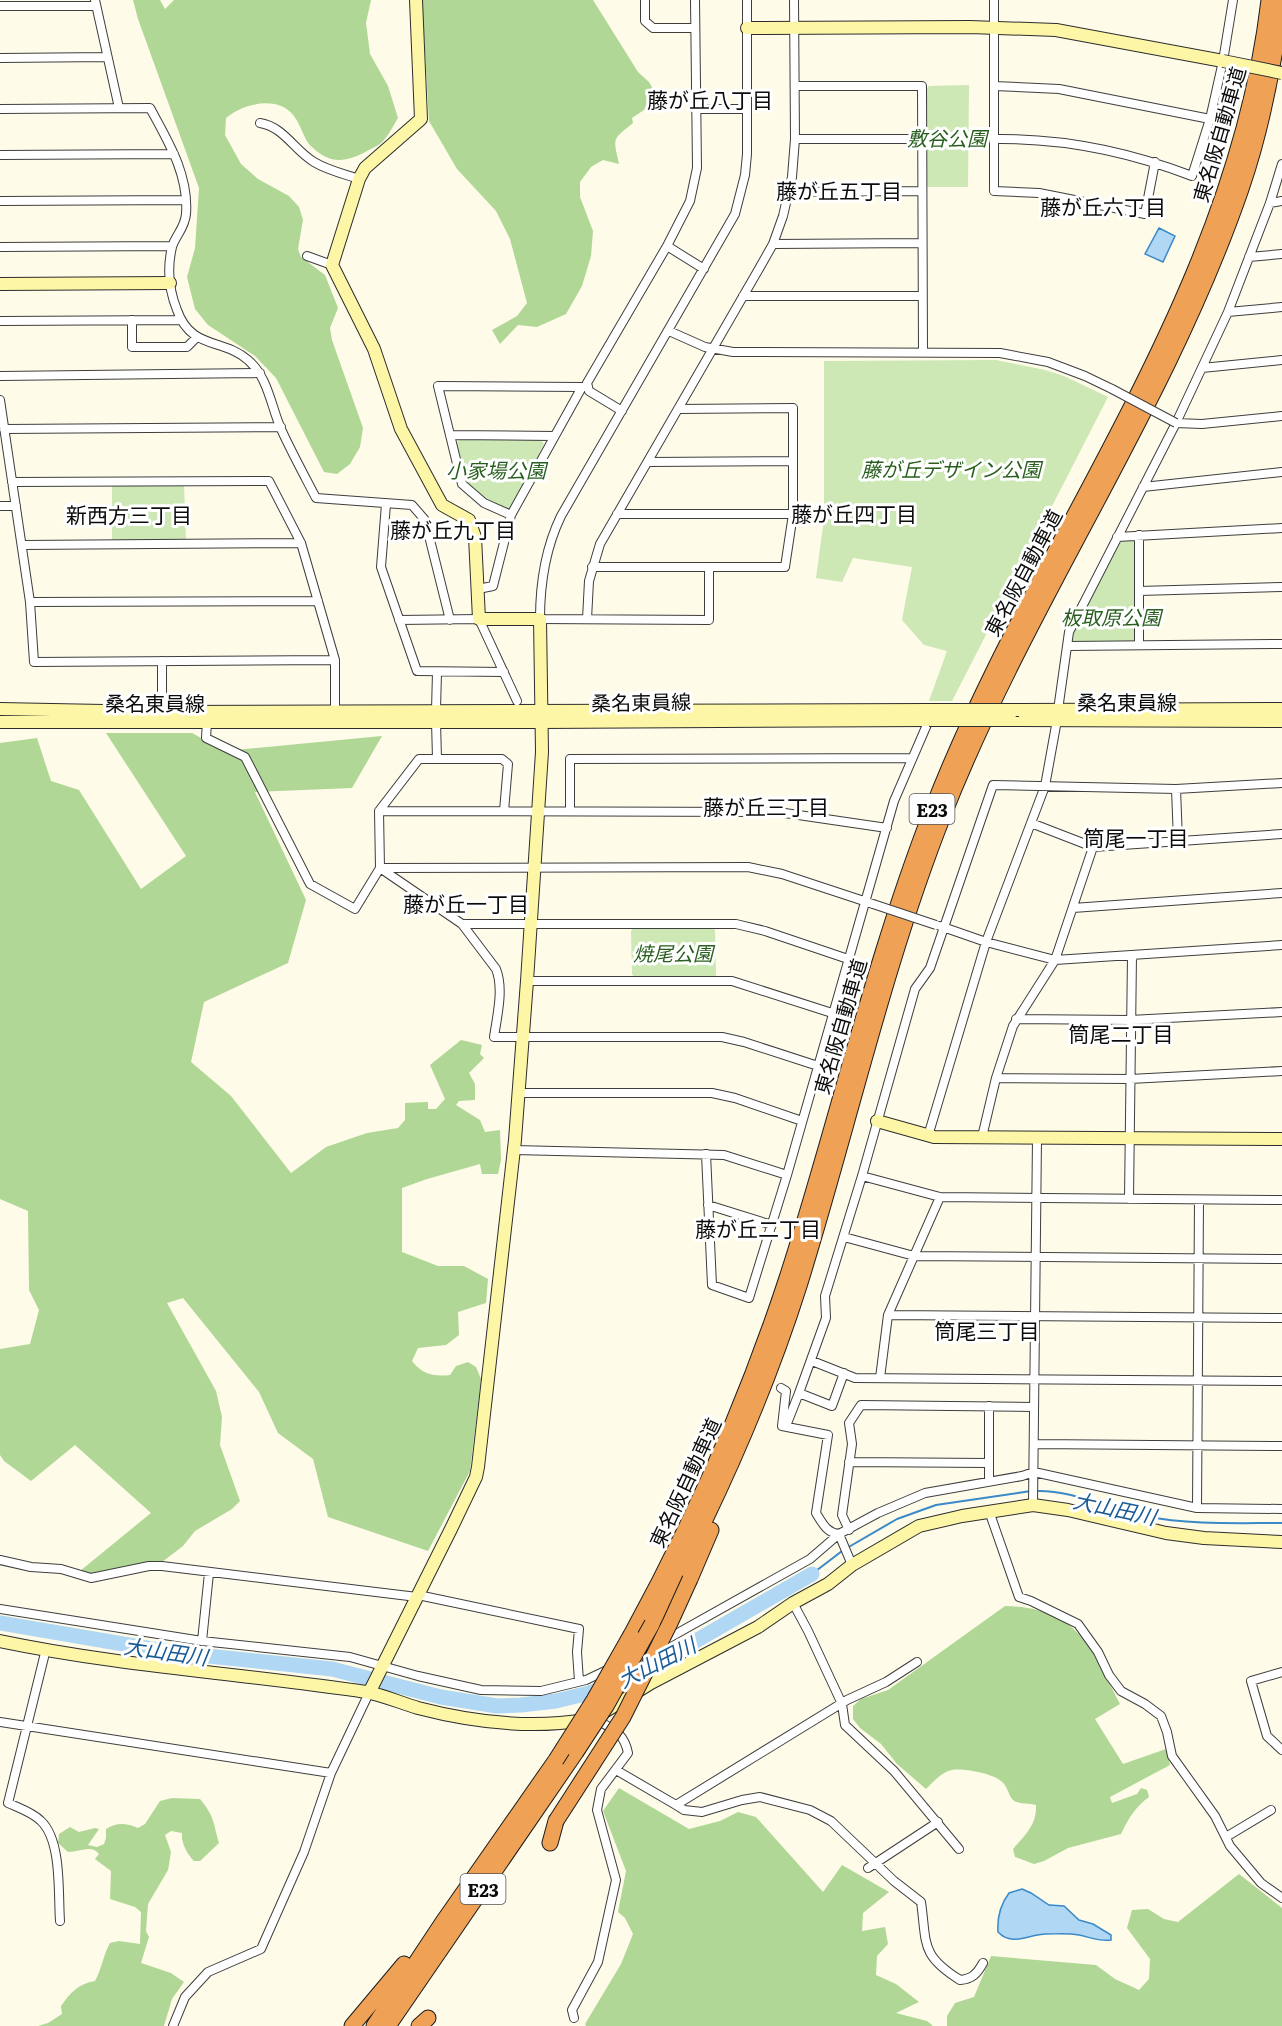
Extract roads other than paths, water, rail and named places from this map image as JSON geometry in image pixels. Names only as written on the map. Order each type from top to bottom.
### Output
[{"type":"highway","name":"東名阪自動車道","points":[[374,2026],[445,1919],[556,1760],[594,1700],[685,1533],[732,1430],[785,1283],[891,926],[930,813],[955,753],[999,660],[1130,413],[1170,329],[1211,234],[1245,133],[1261,55],[1269,0]]},
{"type":"highway","name":"東名阪自動車道","points":[[388,2026],[606,1706],[697,1538],[725,1478],[764,1385],[798,1289],[902,930],[942,817],[1011,664],[1142,418],[1204,284],[1242,186],[1257,136],[1268,89],[1282,1]]},
{"type":"highway","points":[[550,1843],[556,1821],[623,1717],[670,1623],[709,1535],[725,1478]]},
{"type":"highway","points":[[352,2026],[428,1932],[445,1919]]},
{"type":"street","points":[[416,0],[421,119],[364,168],[358,179],[332,265],[374,349],[401,429],[442,505],[469,520],[475,537],[479,619],[517,701]]},
{"type":"street","points":[[645,0],[645,21],[653,28],[694,28]]},
{"type":"street","points":[[478,589],[492,586],[511,514],[554,436],[585,387],[685,213],[694,187],[696,168],[695,0]]},
{"type":"street","points":[[173,2026],[184,1997],[208,1972],[261,1950],[304,1852],[331,1773],[476,1477],[519,1093],[542,752],[540,619],[542,579],[555,530],[729,226],[738,203],[745,175],[747,0]]},
{"type":"street","points":[[587,620],[589,581],[600,544],[773,244],[790,192],[795,139],[794,0]]},
{"type":"street","points":[[994,0],[994,191],[1039,193],[1145,214],[1155,162]]},
{"type":"street","points":[[994,139],[1030,139],[1063,143],[1155,162],[1192,176],[1210,119],[1223,62],[1233,0]]},
{"type":"street","points":[[0,6],[95,3],[119,108]]},
{"type":"street","points":[[747,28],[994,27],[1056,30],[1282,73]]},
{"type":"street","points":[[0,58],[108,57]]},
{"type":"street","points":[[795,86],[922,86],[923,351]]},
{"type":"street","points":[[994,86],[1059,89],[1210,119]]},
{"type":"street","points":[[0,109],[150,108],[181,168],[186,219],[183,229],[172,246],[170,283],[171,293],[181,320],[197,337],[241,354],[253,364],[260,374],[281,427],[316,498],[412,506],[425,520],[450,620]]},
{"type":"street","points":[[695,109],[747,109]]},
{"type":"street","points":[[260,123],[272,125],[314,162],[358,179]]},
{"type":"street","points":[[795,139],[922,139]]},
{"type":"street","points":[[0,155],[174,154]]},
{"type":"street","points":[[928,1136],[986,942],[1045,786],[1058,715],[1069,632],[1176,423],[1228,312],[1250,257],[1282,164]]},
{"type":"street","points":[[790,192],[922,191]]},
{"type":"street","points":[[0,201],[185,200]]},
{"type":"street","points":[[1270,202],[1282,201]]},
{"type":"street","points":[[773,244],[922,243]]},
{"type":"street","points":[[0,247],[172,246]]},
{"type":"street","points":[[667,246],[704,269]]},
{"type":"street","points":[[1250,257],[1282,254]]},
{"type":"street","points":[[307,256],[332,265]]},
{"type":"street","points":[[0,284],[170,283]]},
{"type":"street","points":[[743,296],[922,296]]},
{"type":"street","points":[[1228,312],[1282,307]]},
{"type":"street","points":[[132,320],[132,347],[187,347],[197,337]]},
{"type":"street","points":[[0,321],[181,320]]},
{"type":"street","points":[[669,331],[698,345],[742,352],[1000,353],[1033,358],[1074,371],[1176,423],[1202,424],[1282,416]]},
{"type":"street","points":[[1202,368],[1282,360]]},
{"type":"street","points":[[0,375],[260,374]]},
{"type":"street","points":[[511,514],[484,503],[462,484],[438,386],[585,387],[622,411]]},
{"type":"street","points":[[0,400],[30,602],[34,662],[335,660]]},
{"type":"street","points":[[592,567],[785,567],[793,514],[793,408],[678,409]]},
{"type":"street","points":[[4,429],[281,427]]},
{"type":"street","points":[[450,435],[554,436]]},
{"type":"street","points":[[648,462],[793,461]]},
{"type":"street","points":[[1143,487],[1282,472]]},
{"type":"street","points":[[12,482],[269,481],[301,543],[335,660],[335,711]]},
{"type":"street","points":[[386,504],[381,567],[417,672],[504,672]]},
{"type":"street","points":[[0,506],[16,506]]},
{"type":"street","points":[[617,514],[793,514]]},
{"type":"street","points":[[1117,537],[1282,528]]},
{"type":"street","points":[[1139,535],[1139,645]]},
{"type":"street","points":[[22,545],[301,543]]},
{"type":"street","points":[[399,620],[709,620],[709,567]]},
{"type":"street","points":[[1139,591],[1282,587]]},
{"type":"street","points":[[30,602],[318,601]]},
{"type":"street","points":[[1067,646],[1282,644]]},
{"type":"street","points":[[162,661],[162,712]]},
{"type":"street","points":[[437,672],[437,759]]},
{"type":"street","name":"桑名東員線","points":[[0,709],[162,712],[335,711],[436,716]]},
{"type":"street","name":"桑名東員線","points":[[0,720],[74,723],[436,716],[1058,715],[1282,709]]},
{"type":"street","points":[[706,1154],[712,1285],[749,1298],[787,1175],[848,959],[869,903],[894,801],[930,715]]},
{"type":"street","name":"桑名東員線","points":[[541,717],[642,720],[930,715]]},
{"type":"street","name":"桑名東員線","points":[[1058,715],[1282,721]]},
{"type":"street","points":[[207,722],[206,738],[245,757],[310,884],[355,909],[380,868],[379,811],[419,759],[502,759],[507,764],[504,811]]},
{"type":"street","points":[[570,811],[570,759],[912,758]]},
{"type":"street","points":[[786,1426],[812,1361],[826,1318],[825,1296],[915,989],[930,968],[940,926],[993,786],[1176,789],[1282,785]]},
{"type":"street","points":[[1176,789],[1178,841]]},
{"type":"street","points":[[379,811],[777,812],[887,828]]},
{"type":"street","points":[[1031,823],[1093,847],[1282,834]]},
{"type":"street","points":[[982,1137],[996,1078],[1016,1019],[1055,960],[1093,847]]},
{"type":"street","points":[[380,868],[748,867],[782,874],[986,942],[1055,960],[1282,945]]},
{"type":"street","points":[[380,868],[462,924],[496,969],[499,974],[499,1003],[494,1037],[722,1037],[818,1066]]},
{"type":"street","points":[[1073,908],[1282,893]]},
{"type":"street","points":[[462,924],[736,924],[765,931],[848,959]]},
{"type":"street","points":[[1129,1199],[1131,955]]},
{"type":"street","points":[[527,981],[732,981],[832,1013]]},
{"type":"street","points":[[1016,1019],[1131,1020],[1282,1012]]},
{"type":"street","points":[[996,1078],[1130,1079],[1282,1071]]},
{"type":"street","points":[[519,1093],[712,1094],[735,1098],[802,1121]]},
{"type":"street","points":[[877,1121],[928,1136],[1282,1139]]},
{"type":"street","points":[[1033,1505],[1037,1138]]},
{"type":"street","points":[[514,1150],[724,1155],[787,1175]]},
{"type":"street","points":[[862,1176],[940,1197],[1282,1200]]},
{"type":"street","points":[[880,1378],[888,1315],[940,1197]]},
{"type":"street","points":[[1197,1508],[1199,1200]]},
{"type":"street","points":[[708,1205],[772,1225]]},
{"type":"street","points":[[844,1237],[914,1256],[1282,1259]]},
{"type":"street","points":[[888,1315],[1282,1318]]},
{"type":"street","points":[[812,1361],[855,1378],[1282,1381]]},
{"type":"street","points":[[799,1394],[832,1406],[844,1373]]},
{"type":"street","points":[[782,1388],[786,1391],[782,1426],[828,1435],[816,1513],[831,1533],[839,1534]]},
{"type":"street","points":[[849,1530],[842,1515],[852,1444],[849,1423],[861,1406],[1034,1407]]},
{"type":"street","points":[[989,1406],[989,1481]]},
{"type":"street","points":[[1034,1444],[1282,1446]]},
{"type":"street","points":[[849,1461],[989,1463]]},
{"type":"street","points":[[0,1609],[202,1641],[350,1657],[382,1667],[481,1690],[541,1691],[579,1681],[624,1663],[685,1631],[711,1613],[810,1559],[839,1534],[878,1513],[925,1493],[989,1481],[1034,1476],[1197,1508],[1282,1509]]},
{"type":"street","points":[[0,1641],[370,1692],[419,1708],[506,1724],[567,1723],[595,1718],[651,1683],[758,1627],[793,1603],[828,1584],[852,1565],[920,1526],[989,1511],[1033,1505],[1068,1510],[1166,1533],[1204,1538],[1282,1542]]},
{"type":"street","points":[[989,1511],[1019,1597],[1074,1620],[1098,1652],[1108,1675],[1121,1691],[1161,1716],[1172,1756],[1215,1816],[1230,1846],[1262,1883],[1282,1898]]},
{"type":"street","points":[[839,1534],[852,1565]]},
{"type":"street","points":[[0,1560],[31,1567],[61,1569],[91,1578],[149,1566],[418,1596],[579,1629],[577,1652],[579,1681]]},
{"type":"street","points":[[202,1641],[209,1573]]},
{"type":"street","points":[[793,1603],[842,1704],[845,1725],[888,1765],[959,1849]]},
{"type":"street","points":[[46,1649],[8,1803],[32,1814],[42,1821],[48,1831],[57,1860],[60,1921]]},
{"type":"street","points":[[676,1805],[847,1700],[886,1682],[916,1662]]},
{"type":"street","points":[[1282,1672],[1251,1681],[1268,1736],[1282,1750]]},
{"type":"street","points":[[574,2018],[572,2010],[598,1962],[616,1880],[597,1810],[601,1789],[627,1753],[626,1741],[619,1733],[595,1718]]},
{"type":"street","points":[[0,1722],[331,1773]]},
{"type":"street","points":[[616,1770],[684,1810],[702,1812],[760,1797],[810,1810],[831,1821],[872,1866],[921,1902],[927,1950],[942,1969],[960,1980],[974,1976],[983,1963]]},
{"type":"street","points":[[1226,1837],[1270,1810]]},
{"type":"street","points":[[872,1866],[938,1822]]},
{"type":"water","points":[[1159,228],[1175,236],[1163,262],[1145,254]]},
{"type":"water","points":[[1022,1889],[1049,1905],[1064,1906],[1079,1920],[1093,1924],[1111,1935],[1111,1940],[1067,1934],[1040,1935],[1021,1939],[1009,1939],[1003,1936],[998,1932],[1001,1907],[1009,1893]]},
{"type":"waterway","name":"大山田川","points":[[847,1548],[897,1519],[936,1505],[1031,1491]]},
{"type":"waterway","name":"大山田川","points":[[1036,1491],[1091,1500],[1131,1513],[1161,1519],[1213,1523],[1282,1523]]},
{"type":"waterway","name":"大山田川","points":[[812,1574],[842,1551]]},
{"type":"waterway","name":"大山田川","points":[[0,1623],[170,1652],[332,1669],[441,1697],[497,1706],[521,1705],[556,1701],[589,1693],[640,1673],[812,1574]]},
{"type":"district","name":"藤が丘八丁目","points":[[710,98]]},
{"type":"district","name":"藤が丘五丁目","points":[[839,189]]},
{"type":"district","name":"藤が丘六丁目","points":[[1103,205]]},
{"type":"district","name":"藤が丘四丁目","points":[[854,512]]},
{"type":"district","name":"新西方三丁目","points":[[129,513]]},
{"type":"district","name":"藤が丘九丁目","points":[[453,528]]},
{"type":"district","name":"藤が丘三丁目","points":[[766,805]]},
{"type":"district","name":"筒尾一丁目","points":[[1136,836]]},
{"type":"district","name":"藤が丘一丁目","points":[[466,902]]},
{"type":"district","name":"筒尾二丁目","points":[[1121,1032]]},
{"type":"district","name":"藤が丘二丁目","points":[[758,1227]]},
{"type":"district","name":"筒尾三丁目","points":[[987,1329]]},
{"type":"park label","name":"敷谷公園","points":[[947,137]]},
{"type":"park label","name":"藤が丘デザイン公園","points":[[951,468]]},
{"type":"park label","name":"小家場公園","points":[[496,469]]},
{"type":"park label","name":"板取原公園","points":[[1111,616]]},
{"type":"park label","name":"焼尾公園","points":[[673,952]]}]
